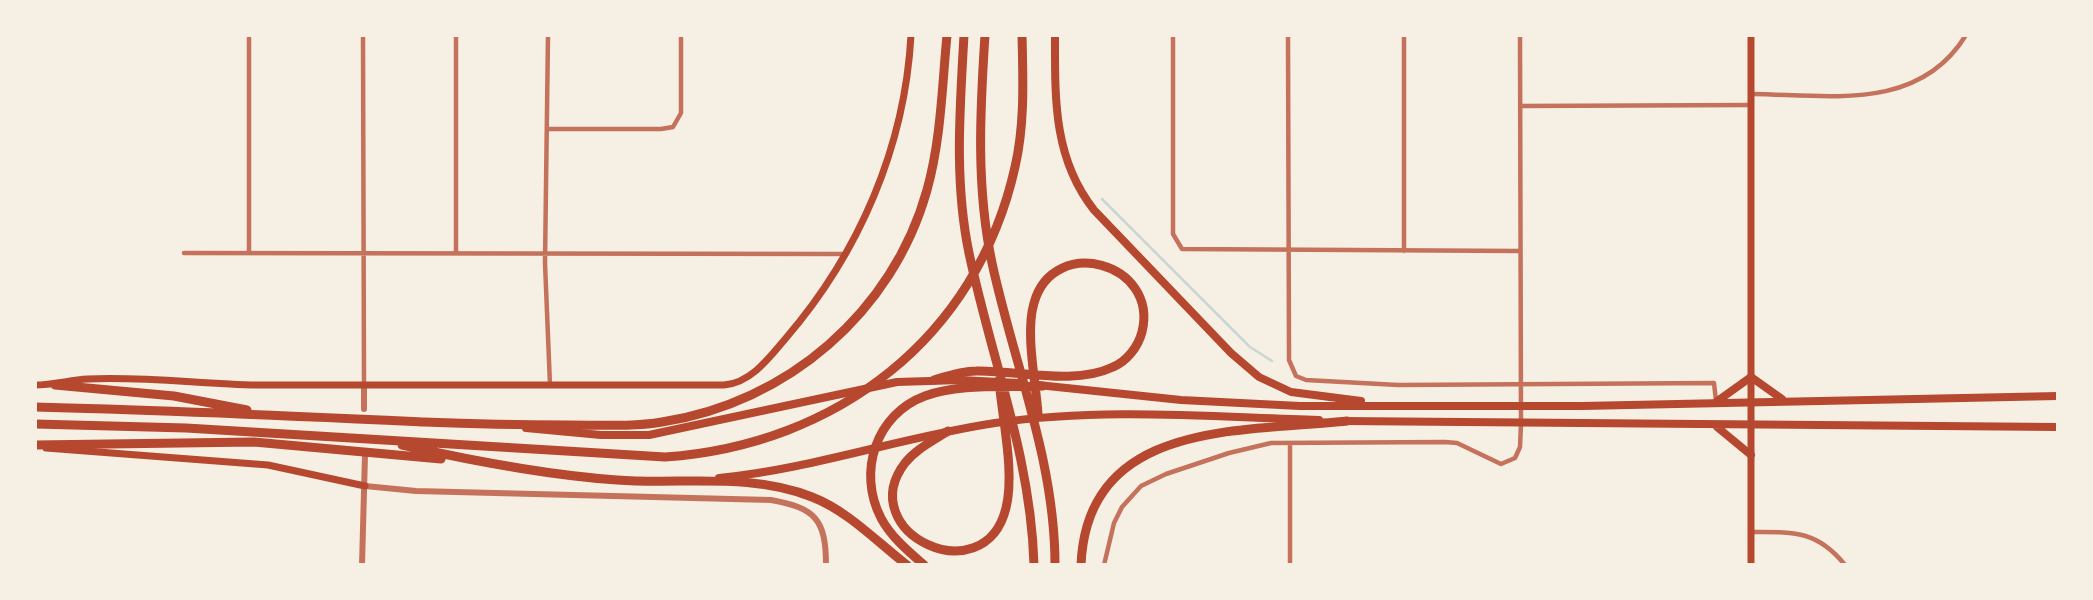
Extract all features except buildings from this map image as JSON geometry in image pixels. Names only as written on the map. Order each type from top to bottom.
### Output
[{"type":"highway","points":[[35,407],[489,425],[641,425],[684,418],[754,394],[820,353],[861,313],[885,282],[919,215],[936,152],[947,35]]},
{"type":"highway","points":[[964,35],[959,136],[962,210],[969,254],[1025,467],[1034,565]]},
{"type":"highway","points":[[985,35],[979,147],[982,204],[996,277],[1039,433]]},
{"type":"highway","points":[[35,424],[373,439],[665,457],[737,447],[807,424],[836,410],[883,378],[932,332],[956,302],[982,260],[997,226],[1015,168],[1023,113],[1022,35]]},
{"type":"highway","points":[[1055,35],[1056,114],[1061,145],[1077,184],[1097,214],[1231,353],[1259,377],[1292,391],[1395,406]]},
{"type":"highway","points":[[489,425],[593,435],[649,435],[693,428],[897,382],[971,375],[1062,375],[1084,375],[1111,368],[1126,358],[1137,345],[1143,322],[1141,299],[1129,280],[1111,267],[1089,261],[1072,263],[1052,274],[1037,292],[1031,327],[1039,433],[1052,512],[1055,565]]},
{"type":"highway","points":[[947,431],[904,464],[897,478],[894,495],[898,516],[911,535],[936,550],[958,551],[975,546],[991,535],[1005,509],[1008,479],[996,358]]},
{"type":"highway","points":[[971,375],[1043,386],[1231,403],[1520,406],[2058,396]]},
{"type":"highway","points":[[1716,402],[1751,377],[1770,393],[1785,400]]},
{"type":"highway","points":[[55,385],[174,396],[280,416]]},
{"type":"highway","points":[[925,565],[895,537],[880,515],[871,487],[872,457],[887,424],[906,406],[935,393],[1043,386]]},
{"type":"highway","points":[[706,480],[761,472],[947,431],[1070,415],[1521,424],[2058,427]]},
{"type":"highway","points":[[1081,565],[1087,523],[1098,499],[1117,474],[1145,454],[1177,441],[1206,435],[1347,421]]},
{"type":"highway","points":[[1715,426],[1751,455]]},
{"type":"highway","points":[[373,439],[495,464]]},
{"type":"highway","points":[[35,446],[254,442],[495,464],[618,480],[706,480],[777,487],[813,497],[845,515],[906,565]]},
{"type":"main road","points":[[35,385],[55,385],[85,379],[159,379],[196,384],[364,386],[739,383],[761,366],[791,332],[846,254],[870,207],[891,149],[905,94],[911,35]]},
{"type":"main road","points":[[1751,35],[1751,565]]},
{"type":"main road","points":[[35,446],[268,465],[365,486]]},
{"type":"street","points":[[248,253],[249,35]]},
{"type":"street","points":[[363,35],[364,408]]},
{"type":"street","points":[[456,35],[456,253]]},
{"type":"street","points":[[548,35],[547,253],[550,385]]},
{"type":"street","points":[[548,129],[661,130],[675,125],[681,113],[681,35]]},
{"type":"street","points":[[1173,35],[1173,234],[1178,246],[1189,251],[1520,251]]},
{"type":"street","points":[[1288,35],[1289,360],[1293,373],[1302,379],[1390,385],[1713,383],[1716,402]]},
{"type":"street","points":[[1404,35],[1404,251]]},
{"type":"street","points":[[1104,565],[1114,523],[1132,494],[1156,478],[1217,456],[1258,445],[1445,442],[1475,451],[1498,463],[1512,461],[1520,447],[1521,424],[1520,35]]},
{"type":"street","points":[[1751,94],[1848,94],[1900,89],[1926,79],[1946,62],[1966,35]]},
{"type":"street","points":[[1520,106],[1751,105]]},
{"type":"street","points":[[184,253],[846,254]]},
{"type":"street","points":[[1290,443],[1290,565]]},
{"type":"street","points":[[362,565],[365,456]]},
{"type":"street","points":[[365,486],[416,491],[655,499],[759,499],[805,509],[817,518],[823,530],[826,565]]},
{"type":"street","points":[[1751,532],[1813,536],[1829,547],[1845,564]]},
{"type":"waterway","points":[[1102,199],[1250,347],[1272,361]]}]
